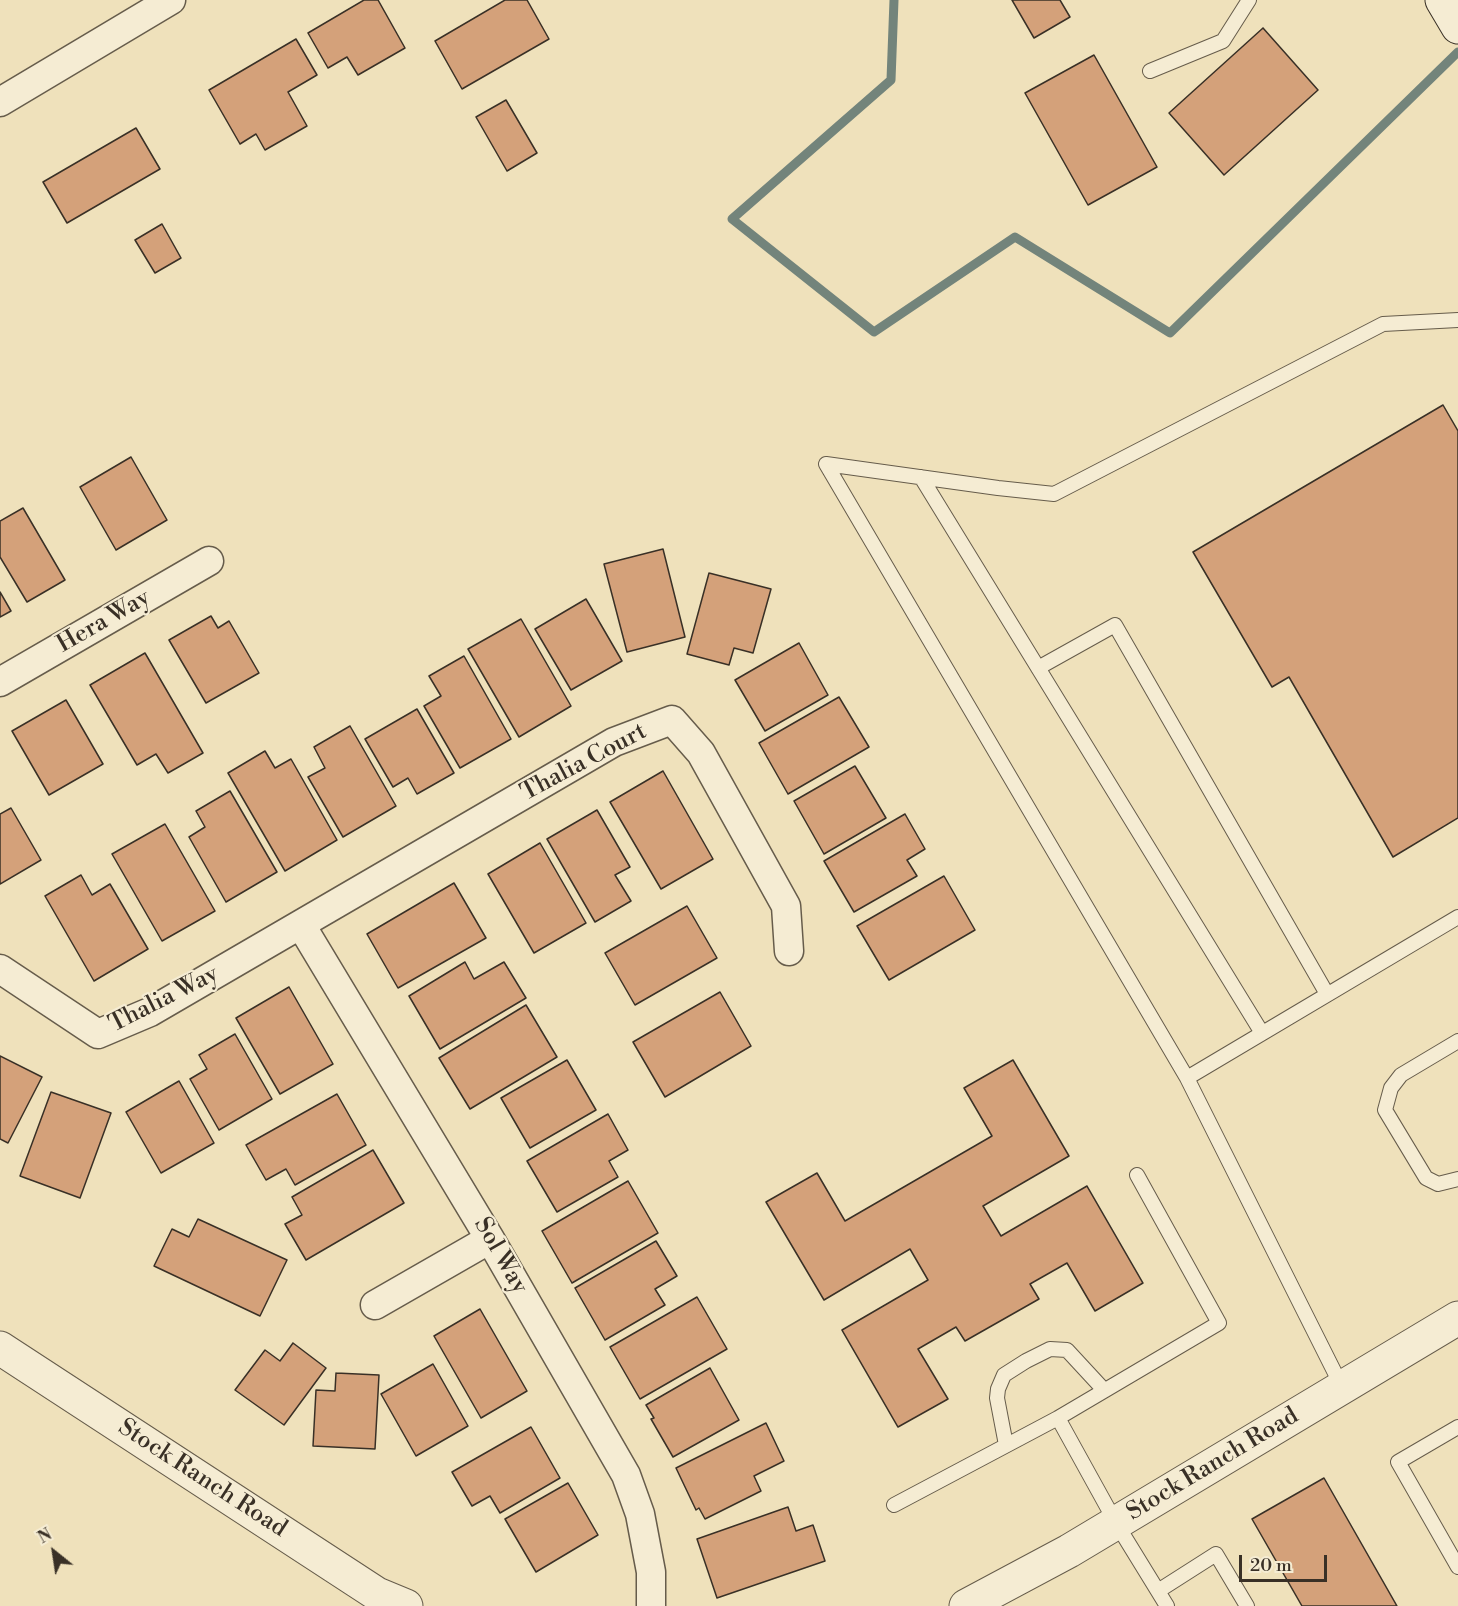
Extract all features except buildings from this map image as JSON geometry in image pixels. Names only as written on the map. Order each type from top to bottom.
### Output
[{"type":"street","points":[[0,102],[171,0]]},
{"type":"street","points":[[1442,0],[1458,27]]},
{"type":"street","name":"Hera Way","points":[[0,682],[209,561]]},
{"type":"street","name":"Thalia Court","points":[[301,925],[614,742],[672,720],[701,753],[786,906],[789,951]]},
{"type":"street","name":"Thalia Way","points":[[0,969],[98,1034],[150,1012],[301,925]]},
{"type":"street","name":"Sol Way","points":[[301,925],[490,1239],[626,1475],[642,1526],[651,1572],[651,1606]]},
{"type":"street","points":[[375,1305],[490,1239]]},
{"type":"street","name":"Stock Ranch Road","points":[[966,1606],[1069,1551],[1458,1318]]},
{"type":"street","name":"Stock Ranch Road","points":[[0,1348],[377,1593],[406,1606]]},
{"type":"lane","points":[[1150,71],[1223,41],[1250,0]]},
{"type":"lane","points":[[1342,1387],[1187,1078],[826,464],[1054,494],[1383,324],[1458,320]]},
{"type":"lane","points":[[921,477],[1262,1033]]},
{"type":"lane","points":[[1038,668],[1114,625],[1327,994]]},
{"type":"lane","points":[[1187,1078],[1458,917]]},
{"type":"lane","points":[[1458,1041],[1401,1075],[1391,1089],[1385,1110],[1426,1178],[1438,1184],[1458,1179]]},
{"type":"lane","points":[[894,1505],[1058,1418],[1219,1323],[1137,1175]]},
{"type":"lane","points":[[1006,1445],[997,1398],[998,1389],[1005,1375],[1026,1361],[1050,1349],[1067,1350],[1104,1390]]},
{"type":"lane","points":[[1058,1418],[1116,1523],[1167,1606]]},
{"type":"lane","points":[[1458,1427],[1398,1462],[1458,1567]]},
{"type":"lane","points":[[1158,1591],[1216,1554],[1247,1606]]},
{"type":"waterway","points":[[894,0],[891,80],[732,219],[874,332],[1015,237],[1170,333],[1458,52]]}]
